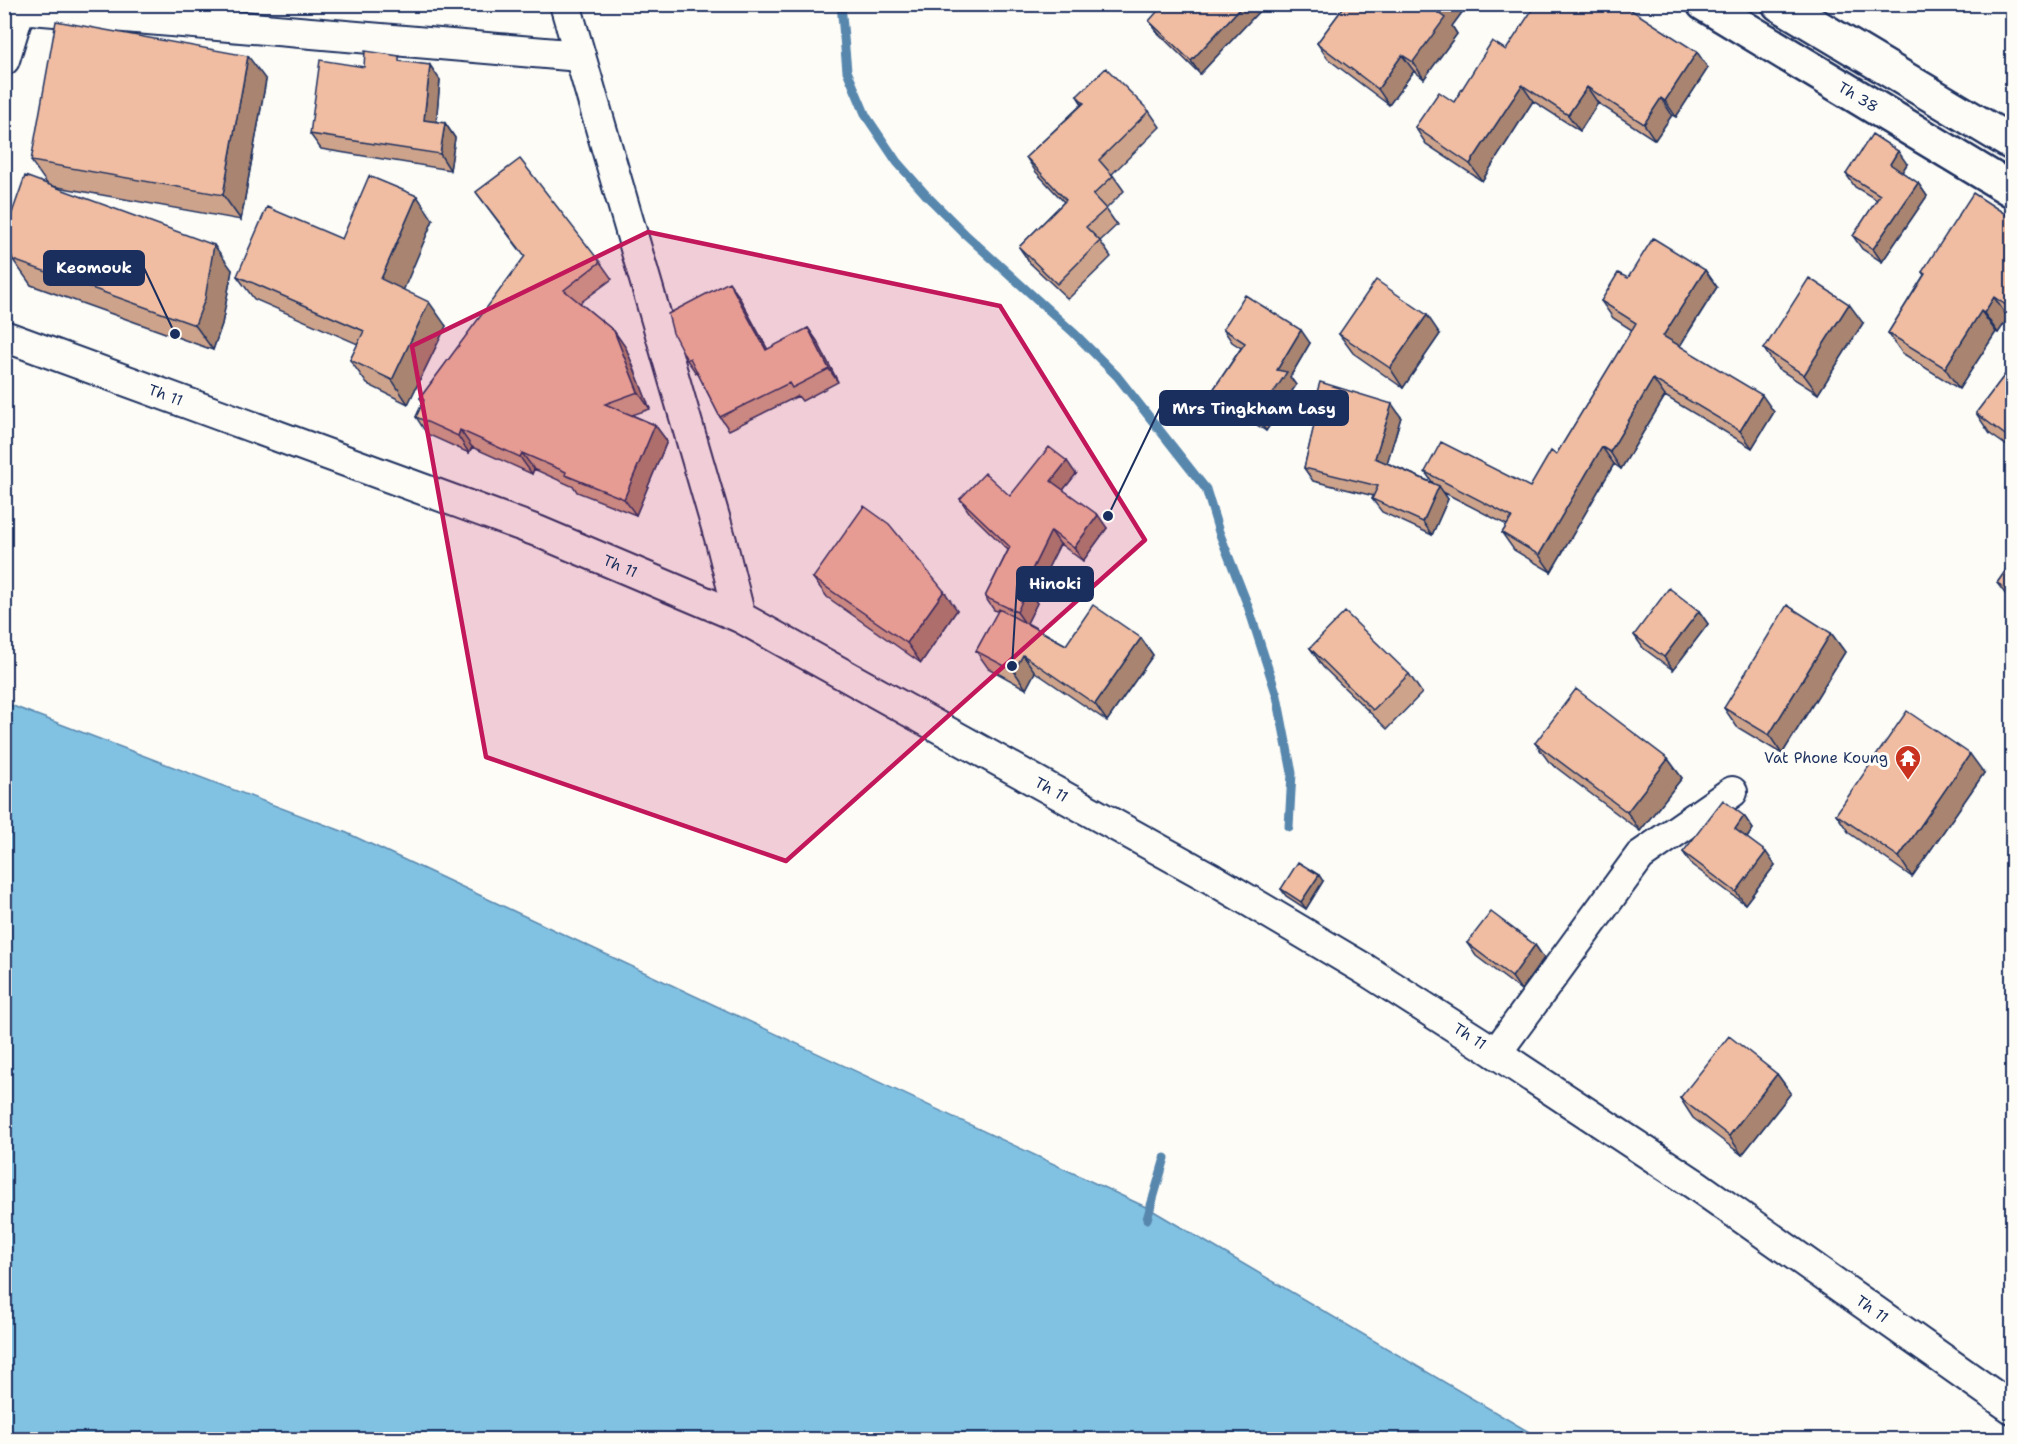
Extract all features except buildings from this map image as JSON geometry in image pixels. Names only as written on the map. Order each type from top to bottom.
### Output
[{"type":"street","points":[[565,4],[721,541],[740,617]]},
{"type":"street","name":"Th 38","points":[[1704,4],[2013,190]]},
{"type":"street","points":[[1779,4],[2013,143]]},
{"type":"street","points":[[4,60],[20,7],[580,56]]},
{"type":"street","name":"Th 11","points":[[4,336],[537,531],[740,617],[1214,880],[1366,970],[1696,1185],[2013,1408]]},
{"type":"street","points":[[1496,1053],[1640,856],[1732,792]]},
{"type":"highlighted area","points":[[648,232],[1000,306],[1145,540],[786,861],[486,757],[412,346]]},
{"type":"water","points":[[5,703],[347,833],[1150,1209],[1541,1439],[5,1439]]},
{"type":"waterway","points":[[841,4],[847,71],[866,116],[897,162],[965,234],[1074,333],[1117,376],[1206,489],[1277,696],[1292,773],[1289,827]]},
{"type":"waterway","points":[[1147,1219],[1165,1158]]},
{"type":"place","name":"Keomouk","points":[[175,334]]},
{"type":"place","name":"Mrs Tingkham Lasy","points":[[1108,516]]},
{"type":"place","name":"Hinoki","points":[[1012,666]]},
{"type":"place","name":"Vat Phone Koung","points":[[1908,781]]}]
